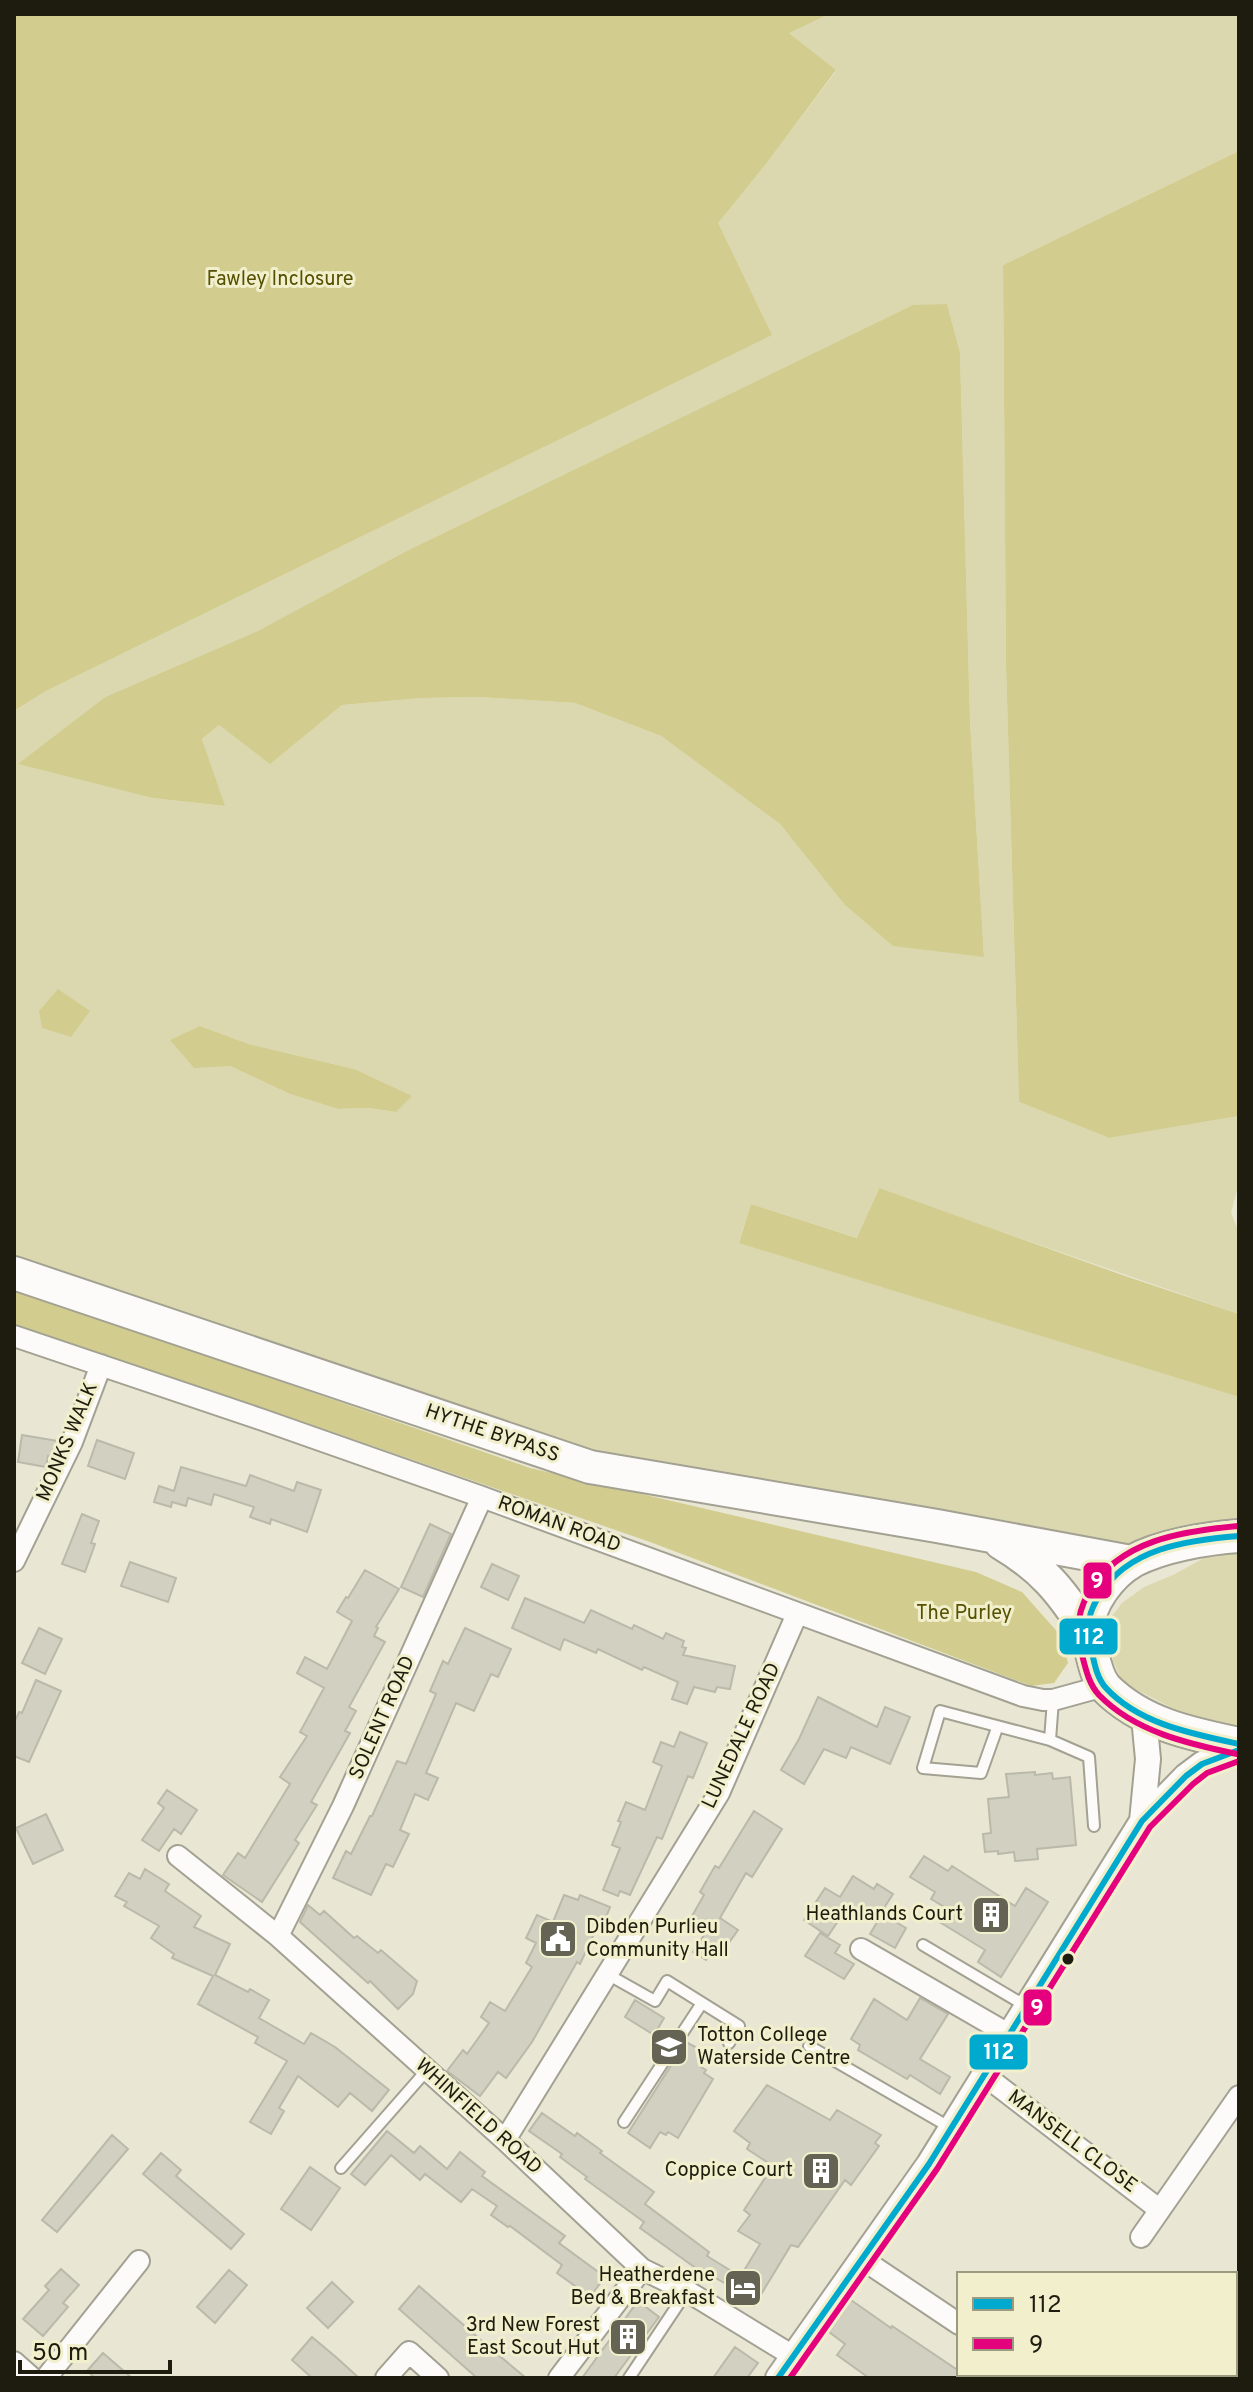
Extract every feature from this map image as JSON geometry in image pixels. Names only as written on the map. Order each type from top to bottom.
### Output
[{"type":"main road","name":"HYTHE BYPASS","points":[[14,1273],[590,1467],[986,1534],[1131,1562]]},
{"type":"main road","name":"HYTHE BYPASS","points":[[986,1534],[1027,1559],[1049,1579],[1087,1631]]},
{"type":"main road","points":[[1239,1536],[1196,1541],[1131,1562],[1110,1580],[1095,1601],[1087,1631],[1097,1672],[1104,1686],[1144,1717],[1191,1734],[1239,1744]]},
{"type":"street","name":"ROMAN ROAD","points":[[14,1336],[482,1497],[1023,1696],[1053,1700],[1104,1686]]},
{"type":"street","name":"MONKS WALK","points":[[14,1561],[72,1442],[101,1365]]},
{"type":"street","name":"SOLENT ROAD","points":[[278,1936],[343,1806],[482,1497]]},
{"type":"street","name":"LUNEDALE ROAD","points":[[505,2140],[719,1793],[797,1614]]},
{"type":"street","points":[[1142,1821],[1148,1759],[1144,1717]]},
{"type":"street","points":[[778,2378],[929,2164],[1142,1821],[1202,1764],[1239,1750]]},
{"type":"street","name":"WHINFIELD ROAD","points":[[178,1856],[278,1936],[505,2140],[642,2269],[687,2291],[793,2356]]},
{"type":"street","points":[[861,1949],[1008,2034]]},
{"type":"street","name":"MANSELL CLOSE","points":[[984,2075],[1160,2210]]},
{"type":"street","points":[[1141,2237],[1239,2096]]},
{"type":"street","points":[[862,2259],[957,2323]]},
{"type":"street","points":[[46,2378],[139,2261]]},
{"type":"street","points":[[559,2378],[642,2269]]},
{"type":"street","points":[[386,2378],[409,2352],[438,2378]]},
{"type":"street","points":[[14,2362],[32,2378]]},
{"type":"lane","points":[[1050,1740],[1053,1700]]},
{"type":"lane","points":[[996,1731],[981,1773],[923,1768],[940,1711],[1050,1740],[1089,1757],[1094,1826]]},
{"type":"lane","points":[[923,1945],[1026,2006]]},
{"type":"lane","points":[[607,1974],[655,2001],[667,1981],[739,2026],[729,2043]]},
{"type":"lane","points":[[624,2122],[702,2003]]},
{"type":"lane","points":[[809,2046],[951,2128]]},
{"type":"lane","points":[[341,2168],[427,2070]]},
{"type":"lane","points":[[629,2378],[687,2291]]},
{"type":"shaded area","points":[[829,14],[1239,14],[1239,151],[1003,265],[1006,666],[1019,1102],[1109,1138],[1239,1116],[1239,1182],[1231,1213],[1239,1232],[1239,1314],[878,1189],[858,1238],[751,1204],[739,1242],[1239,1397],[1239,1524],[1127,1550],[563,1449],[14,1266],[14,711],[46,691],[771,334],[717,223],[836,71],[788,32]],"holes":[[[947,304],[960,352],[970,720],[984,957],[844,904],[780,824],[661,736],[575,703],[478,697],[342,705],[270,763],[219,725],[202,739],[224,806],[152,798],[19,764],[105,697],[258,631]],[[200,1026],[249,1044],[354,1069],[396,1112],[368,1108],[338,1109],[290,1094],[230,1066]]]},
{"type":"shaded area","points":[[1239,1553],[1239,1730],[1188,1716],[1133,1688],[1120,1677],[1113,1661],[1109,1636],[1112,1616],[1122,1603],[1144,1587],[1206,1557]]},
{"type":"green space","name":"Fawley Inclosure","points":[[14,14],[829,14],[789,33],[836,70],[718,223],[772,335],[46,691],[14,711]]},
{"type":"green space","points":[[1239,151],[1239,1116],[1109,1138],[1019,1102],[1006,666],[1003,265]]},
{"type":"green space","points":[[947,304],[960,352],[970,720],[984,957],[893,946],[844,904],[780,824],[661,736],[575,703],[478,697],[342,705],[270,764],[219,725],[202,739],[225,806],[152,798],[18,764],[105,697],[258,631],[405,552],[913,305]]},
{"type":"green space","points":[[58,989],[90,1011],[71,1037],[42,1028],[39,1011]]},
{"type":"green space","points":[[200,1026],[249,1044],[354,1069],[412,1096],[396,1112],[368,1108],[338,1109],[290,1094],[230,1066],[194,1068],[170,1040]]},
{"type":"green space","points":[[879,1188],[1239,1314],[1239,1397],[739,1243],[751,1204],[857,1238]]},
{"type":"green space","name":"The Purley","points":[[14,1289],[530,1468],[976,1572],[1022,1592],[1061,1636],[1068,1663],[1054,1683],[1031,1686],[650,1542],[266,1409],[14,1330]]},
{"type":"building","points":[[22,1435],[58,1441],[48,1456],[46,1467],[18,1462]]},
{"type":"building","points":[[97,1440],[134,1453],[125,1479],[88,1466]]},
{"type":"building","points":[[181,1467],[246,1486],[250,1475],[294,1491],[297,1482],[321,1490],[307,1532],[271,1519],[270,1524],[250,1517],[254,1507],[214,1494],[211,1505],[188,1498],[186,1506],[172,1502],[171,1507],[154,1502],[159,1486],[174,1491]]},
{"type":"building","points":[[82,1514],[99,1521],[85,1572],[62,1564]]},
{"type":"building","points":[[430,1524],[451,1534],[423,1597],[401,1587]]},
{"type":"building","points":[[130,1562],[176,1578],[168,1602],[121,1586]]},
{"type":"building","points":[[492,1564],[519,1576],[508,1600],[481,1587]]},
{"type":"building","points":[[365,1570],[399,1589],[376,1627],[374,1636],[385,1642],[349,1707],[356,1711],[345,1731],[350,1733],[311,1802],[317,1805],[295,1840],[299,1843],[262,1902],[223,1875],[238,1853],[245,1858],[290,1784],[280,1777],[307,1736],[300,1732],[324,1688],[297,1673],[305,1657],[327,1669],[352,1621],[337,1612]]},
{"type":"building","points":[[525,1598],[584,1623],[591,1610],[663,1639],[666,1633],[684,1641],[682,1647],[686,1648],[683,1655],[735,1666],[730,1689],[717,1687],[715,1692],[694,1687],[687,1704],[672,1699],[678,1682],[644,1667],[642,1670],[598,1649],[596,1653],[564,1639],[560,1650],[512,1628]]},
{"type":"building","points":[[39,1628],[62,1639],[45,1674],[22,1663]]},
{"type":"building","points":[[465,1628],[511,1649],[498,1677],[491,1674],[474,1711],[456,1703],[426,1773],[438,1778],[428,1800],[415,1794],[400,1830],[409,1834],[393,1867],[386,1864],[371,1895],[333,1878],[346,1851],[351,1854],[372,1816],[397,1761],[406,1764],[436,1694],[430,1691],[443,1661],[448,1664]]},
{"type":"building","points":[[36,1680],[61,1691],[29,1762],[14,1756],[14,1723],[19,1712],[22,1713]]},
{"type":"building","points":[[818,1697],[877,1727],[885,1707],[910,1717],[890,1764],[851,1747],[846,1758],[824,1749],[804,1784],[781,1770]]},
{"type":"building","points":[[680,1732],[707,1743],[693,1778],[688,1776],[662,1839],[657,1837],[630,1895],[620,1891],[618,1896],[603,1890],[620,1848],[612,1845],[626,1802],[645,1810],[662,1766],[653,1762],[661,1742],[674,1747]]},
{"type":"building","points":[[1035,1772],[1035,1775],[1052,1773],[1053,1779],[1070,1777],[1076,1845],[1037,1849],[1038,1859],[1015,1861],[1014,1852],[985,1852],[983,1834],[991,1833],[988,1799],[1009,1797],[1006,1774]]},
{"type":"building","points":[[167,1790],[197,1810],[181,1834],[174,1829],[159,1851],[142,1840],[164,1808],[158,1803]]},
{"type":"building","points":[[754,1811],[782,1829],[752,1877],[746,1873],[720,1918],[738,1930],[723,1951],[716,1946],[706,1960],[693,1952],[704,1935],[688,1923],[704,1895],[700,1892],[715,1866],[719,1868]]},
{"type":"building","points":[[46,1814],[63,1850],[33,1864],[16,1828]]},
{"type":"building","name":"Heathlands Court","points":[[924,1856],[948,1871],[952,1866],[1015,1906],[1026,1888],[1048,1902],[1001,1977],[978,1962],[985,1950],[938,1921],[946,1908],[931,1899],[935,1892],[910,1877]]},
{"type":"building","points":[[145,1869],[169,1884],[165,1891],[201,1916],[194,1927],[230,1944],[215,1975],[269,2000],[259,2018],[304,2044],[311,2033],[335,2047],[389,2090],[372,2111],[350,2093],[338,2107],[298,2076],[279,2108],[284,2111],[271,2134],[250,2122],[287,2061],[255,2043],[258,2037],[198,2004],[213,1976],[172,1958],[174,1954],[151,1938],[159,1926],[124,1906],[127,1902],[115,1896],[129,1873],[140,1879]]},
{"type":"building","points":[[853,1876],[874,1889],[877,1884],[893,1894],[875,1922],[848,1906],[828,1936],[804,1920],[825,1888],[840,1897]]},
{"type":"building","points":[[564,1895],[578,1900],[580,1895],[610,1907],[602,1927],[598,1925],[580,1964],[577,1962],[532,2042],[506,2078],[498,2072],[480,2096],[447,2071],[463,2050],[467,2054],[489,2023],[481,2017],[490,2002],[505,2011],[532,1967],[526,1963],[536,1943],[526,1938],[537,1915],[553,1922]]},
{"type":"building","points":[[308,1905],[320,1915],[324,1911],[354,1938],[357,1936],[378,1953],[381,1950],[417,1981],[413,1994],[398,2009],[300,1922]]},
{"type":"building","points":[[882,1914],[906,1928],[895,1948],[870,1934]]},
{"type":"building","points":[[820,1933],[840,1945],[835,1953],[854,1964],[844,1979],[805,1956]]},
{"type":"building","points":[[920,1998],[948,2014],[920,2059],[950,2077],[940,2094],[910,2075],[907,2079],[858,2050],[860,2045],[851,2039],[874,1999],[907,2020]]},
{"type":"building","points":[[635,2000],[664,2018],[654,2035],[625,2017]]},
{"type":"building","points":[[686,2042],[708,2054],[701,2067],[713,2079],[678,2138],[668,2132],[666,2135],[660,2132],[650,2148],[628,2133]]},
{"type":"building","name":"Coppice Court","points":[[767,2085],[830,2120],[837,2110],[881,2135],[875,2143],[879,2146],[851,2185],[845,2180],[798,2247],[791,2245],[754,2306],[733,2289],[760,2244],[738,2231],[750,2215],[744,2210],[773,2166],[747,2149],[750,2143],[734,2131]]},
{"type":"building","points":[[542,2113],[575,2136],[577,2133],[654,2192],[645,2204],[709,2252],[707,2256],[733,2272],[726,2284],[697,2269],[640,2228],[644,2222],[585,2179],[587,2177],[560,2157],[562,2154],[529,2131]]},
{"type":"building","points":[[387,2131],[414,2153],[420,2146],[447,2169],[460,2152],[485,2172],[482,2176],[565,2236],[559,2243],[605,2277],[592,2294],[586,2294],[557,2273],[562,2265],[491,2215],[497,2206],[472,2189],[461,2202],[425,2174],[420,2180],[391,2155],[365,2185],[351,2174]]},
{"type":"building","points":[[112,2135],[128,2149],[57,2232],[42,2220]]},
{"type":"building","points":[[161,2153],[181,2170],[176,2176],[244,2234],[231,2249],[143,2174]]},
{"type":"building","points":[[310,2167],[340,2188],[311,2230],[281,2209]]},
{"type":"building","points":[[61,2269],[79,2285],[63,2303],[68,2307],[43,2336],[23,2319],[49,2290],[45,2286]]},
{"type":"building","points":[[229,2270],[247,2285],[215,2323],[197,2307]]},
{"type":"building","points":[[332,2282],[353,2302],[328,2328],[307,2308]]},
{"type":"building","points":[[419,2286],[526,2378],[477,2378],[399,2309]]},
{"type":"building","points":[[851,2300],[957,2370],[957,2376],[970,2378],[869,2378],[837,2355],[845,2344],[829,2332]]},
{"type":"building","name":"3rd New Forest East Scout Hut","points":[[638,2301],[659,2317],[614,2378],[582,2378]]},
{"type":"building","points":[[312,2337],[359,2378],[312,2378],[292,2360]]},
{"type":"building","points":[[735,2347],[758,2363],[747,2378],[713,2378]]},
{"type":"building","points":[[103,2353],[132,2378],[95,2378],[87,2371]]},
{"type":"transit line","name":"9","points":[[1237,1754],[1164,1735],[1113,1708],[1099,1695],[1090,1680],[1078,1628],[1082,1606],[1089,1592],[1117,1560],[1154,1541],[1175,1535],[1238,1526]]},
{"type":"transit line","name":"112","points":[[1239,1536],[1180,1544],[1142,1557],[1111,1580],[1092,1609],[1088,1628],[1098,1674],[1106,1688],[1119,1700],[1134,1711],[1168,1726],[1239,1744]]},
{"type":"transit line","name":"112","points":[[778,2378],[929,2164],[1142,1821],[1202,1764],[1239,1750]]},
{"type":"transit line","name":"9","points":[[790,2378],[937,2169],[1150,1827],[1207,1773],[1239,1761]]},
{"type":"place","name":"Heathlands Court","points":[[991,1915]]},
{"type":"place","name":"Dibden Purlieu Community Hall","points":[[558,1939]]},
{"type":"place","name":"Totton College Waterside Centre","points":[[669,2047]]},
{"type":"place","name":"Coppice Court","points":[[821,2171]]},
{"type":"place","name":"Heatherdene Bed & Breakfast","points":[[743,2288]]},
{"type":"place","name":"3rd New Forest East Scout Hut","points":[[628,2337]]}]
